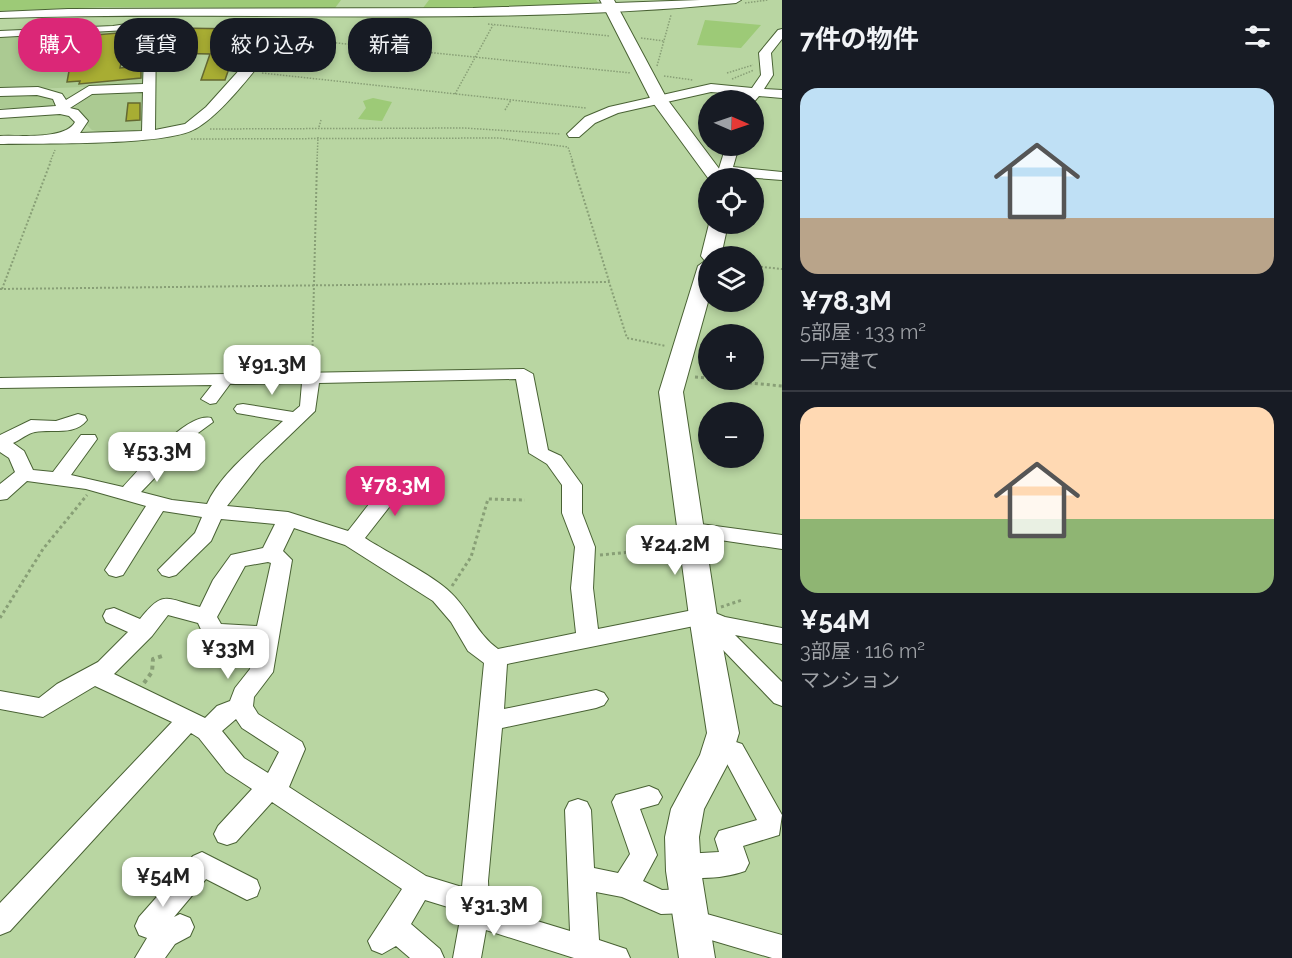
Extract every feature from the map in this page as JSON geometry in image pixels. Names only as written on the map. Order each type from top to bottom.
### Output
[{"type":"main road","points":[[609,4],[659,100],[715,168]]},
{"type":"main road","points":[[694,928],[684,866],[684,822],[692,798],[721,747],[723,733],[703,616],[693,531],[671,392],[698,298]]},
{"type":"street","points":[[0,15],[124,12],[403,14],[736,0]]},
{"type":"street","points":[[0,24],[124,12]]},
{"type":"street","points":[[0,34],[114,29]]},
{"type":"street","points":[[758,90],[767,75],[765,53],[782,32]]},
{"type":"street","points":[[765,59],[777,50],[782,50]]},
{"type":"street","points":[[148,134],[150,72]]},
{"type":"street","points":[[0,140],[188,133],[244,72]]},
{"type":"street","points":[[767,75],[782,76]]},
{"type":"street","points":[[0,92],[49,93],[149,88]]},
{"type":"street","points":[[702,90],[711,88],[722,90]]},
{"type":"street","points":[[62,109],[89,90]]},
{"type":"street","points":[[574,134],[590,120],[614,110],[698,91]]},
{"type":"street","points":[[49,93],[61,100],[62,109]]},
{"type":"street","points":[[764,95],[782,94]]},
{"type":"street","points":[[0,114],[62,109],[73,113],[82,121],[78,129],[63,137]]},
{"type":"street","points":[[764,176],[782,176]]},
{"type":"street","points":[[0,383],[524,374],[538,453],[554,460],[572,486],[572,513],[585,547],[582,588],[588,639]]},
{"type":"street","points":[[169,570],[204,536],[214,509],[255,459],[309,407],[312,377]]},
{"type":"street","points":[[210,399],[226,378]]},
{"type":"street","points":[[243,409],[297,418]]},
{"type":"street","points":[[26,475],[16,455],[0,443],[31,426],[58,427],[78,420]]},
{"type":"street","points":[[128,494],[191,429],[204,422]]},
{"type":"street","points":[[58,479],[88,439]]},
{"type":"street","points":[[352,540],[400,481],[426,473]]},
{"type":"street","points":[[1,493],[20,477],[26,475],[96,485],[158,504],[288,519],[352,540],[441,596],[459,616],[476,645],[494,658],[496,665],[475,882],[476,908],[467,958]]},
{"type":"street","points":[[393,490],[421,495]]},
{"type":"street","points":[[116,570],[158,504]]},
{"type":"street","points":[[271,554],[288,519]]},
{"type":"street","points":[[693,531],[782,542]]},
{"type":"street","points":[[206,617],[224,580],[238,560],[271,554],[282,560],[266,634],[261,672],[243,694],[241,707],[250,721],[292,749],[272,789],[227,834]]},
{"type":"street","points":[[0,700],[43,708],[65,690],[106,668],[144,630],[163,606],[206,617]]},
{"type":"street","points":[[114,616],[144,630]]},
{"type":"street","points":[[494,658],[703,616],[720,624],[782,636]]},
{"type":"street","points":[[703,616],[782,697]]},
{"type":"street","points":[[206,617],[212,630],[221,633],[266,634]]},
{"type":"street","points":[[95,675],[198,725],[235,765],[369,851],[418,886],[459,898],[493,920],[616,958]]},
{"type":"street","points":[[491,721],[596,699]]},
{"type":"street","points":[[0,922],[198,725],[241,707]]},
{"type":"street","points":[[684,866],[736,863],[728,839],[770,827],[770,817],[733,751],[721,747]]},
{"type":"street","points":[[625,886],[644,855],[625,802],[649,796]]},
{"type":"street","points":[[578,810],[585,948]]},
{"type":"street","points":[[149,958],[158,927],[202,864],[247,888]]},
{"type":"street","points":[[581,877],[625,886],[662,902],[694,928],[782,948]]},
{"type":"street","points":[[418,886],[388,934],[430,958]]},
{"type":"path","points":[[336,43],[645,74],[655,72],[672,12]]},
{"type":"path","points":[[455,94],[496,21]]},
{"type":"path","points":[[483,24],[614,36]]},
{"type":"path","points":[[639,38],[664,41]]},
{"type":"path","points":[[727,74],[765,59]]},
{"type":"path","points":[[254,72],[614,110]]},
{"type":"path","points":[[505,110],[511,100]]},
{"type":"path","points":[[320,127],[321,120]]},
{"type":"path","points":[[188,133],[202,129],[320,127],[464,128],[574,134]]},
{"type":"path","points":[[188,133],[318,137],[499,138],[568,147],[627,338],[682,350]]},
{"type":"path","points":[[63,137],[1,289],[609,282]]},
{"type":"path","points":[[312,377],[318,137]]},
{"type":"path","points":[[764,267],[782,269]]},
{"type":"path","points":[[764,384],[782,386]]},
{"type":"path","points":[[0,618],[43,549],[96,485]]},
{"type":"path","points":[[441,596],[462,576],[465,565],[478,543],[488,499],[525,500]]},
{"type":"path","points":[[586,557],[651,550]]},
{"type":"path","points":[[135,693],[152,672],[153,658],[162,656]]},
{"type":"shaded area","points":[[0,0],[341,0],[335,8],[103,7],[0,11]]},
{"type":"shaded area","points":[[429,0],[596,0],[600,5],[423,8]]},
{"type":"shaded area","points":[[705,20],[761,25],[741,48],[697,45]]},
{"type":"shaded area","points":[[114,29],[114,72],[144,72],[143,85],[0,90],[0,36],[18,35],[18,72],[102,72],[102,30]]},
{"type":"shaded area","points":[[138,92],[144,94],[142,130],[137,132],[105,133],[92,130],[86,124],[86,117],[72,109],[93,93]]},
{"type":"shaded area","points":[[28,93],[47,96],[54,103],[51,108],[0,108],[0,94]]},
{"type":"shaded area","points":[[373,98],[392,102],[382,121],[358,119],[366,108],[363,101]]},
{"type":"building","points":[[198,28],[210,29],[210,54],[198,54]]},
{"type":"building","points":[[114,33],[114,72],[141,72],[141,78],[79,84],[80,81],[67,82],[69,72],[102,72],[102,34]]},
{"type":"building","points":[[210,54],[210,72],[228,72],[225,80],[201,80]]},
{"type":"building","points":[[128,103],[140,103],[140,120],[126,121]]}]
